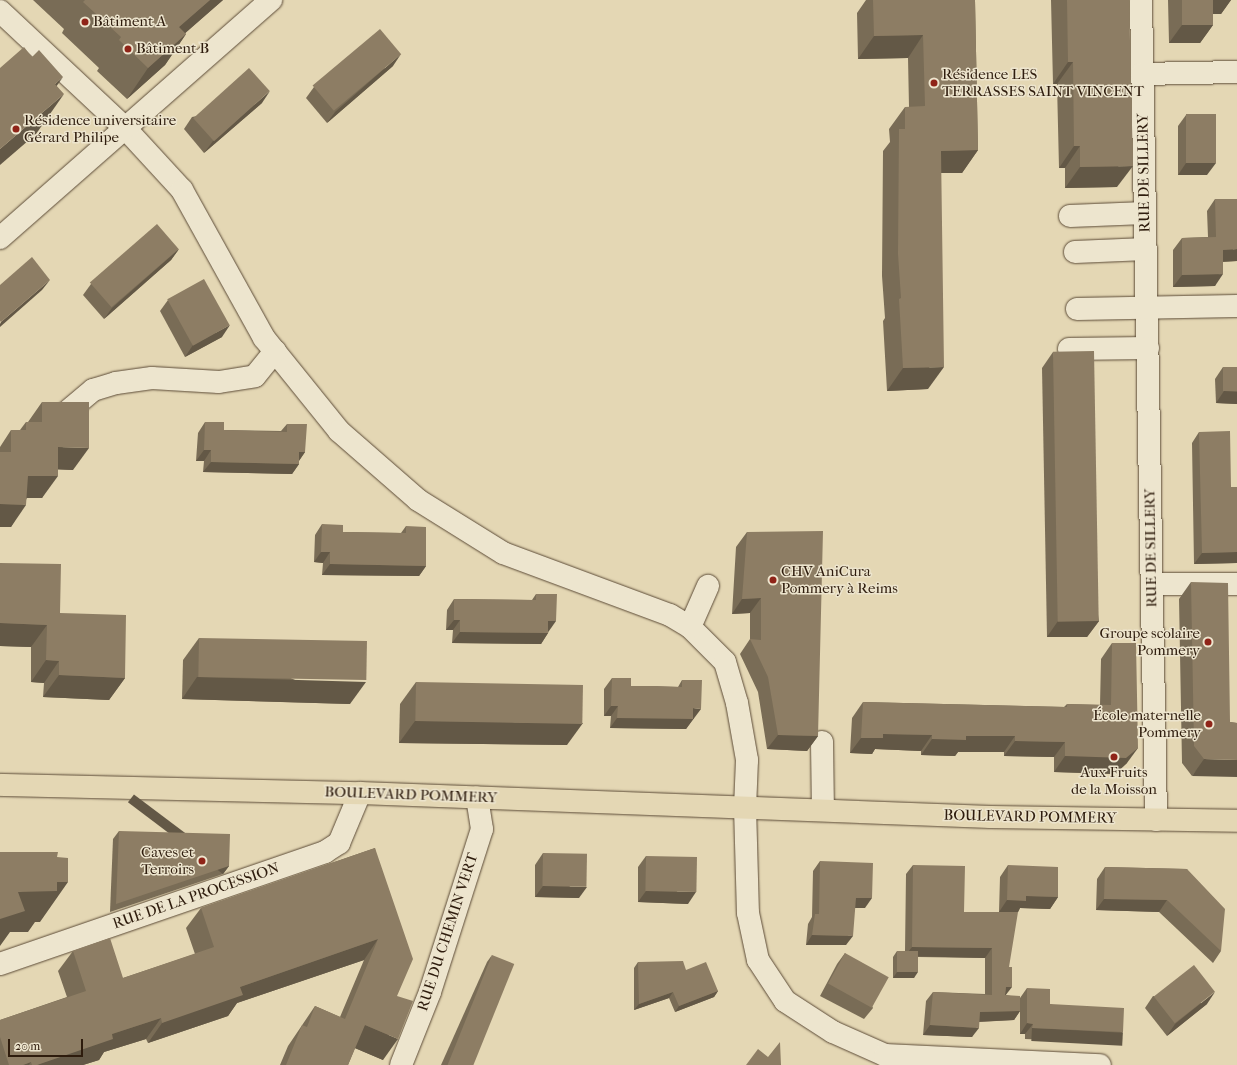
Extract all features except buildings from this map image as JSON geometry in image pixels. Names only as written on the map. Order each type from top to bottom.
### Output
[{"type":"main road","name":"BOULEVARD POMMERY","points":[[0,785],[360,793],[991,817],[1237,821]]},
{"type":"street","points":[[0,238],[271,0]]},
{"type":"street","name":"RUE DE SILLERY","points":[[1141,0],[1156,820]]},
{"type":"street","points":[[0,11],[125,128],[182,190],[264,338],[339,431],[418,500],[503,552],[670,615],[690,627],[725,662],[737,703],[747,760],[745,807],[748,913],[758,960],[785,1001],[833,1032],[886,1060],[1100,1065]]},
{"type":"street","points":[[1142,74],[1237,72]]},
{"type":"street","points":[[1070,216],[1145,214]]},
{"type":"street","name":"RUE DE SILLERY","points":[[1075,252],[1146,249]]},
{"type":"street","points":[[1077,309],[1237,306]]},
{"type":"street","points":[[1069,349],[1148,348]]},
{"type":"street","points":[[68,410],[93,390],[116,383],[152,378],[218,382],[255,376],[275,351]]},
{"type":"street","points":[[1152,584],[1237,584]]},
{"type":"street","points":[[690,627],[708,586]]},
{"type":"street","points":[[822,742],[823,810]]},
{"type":"street","name":"RUE DE LA PROCESSION","points":[[0,964],[325,852],[339,843],[360,793]]},
{"type":"street","name":"RUE DU CHEMIN VERT","points":[[401,1065],[430,992],[482,829],[477,797]]},
{"type":"place","name":"Bâtiment A","points":[[85,22]]},
{"type":"place","name":"Bâtiment B","points":[[128,49]]},
{"type":"place","name":"Résidence LES TERRASSES SAINT VINCENT","points":[[934,83]]},
{"type":"place","name":"Résidence universitaire Gérard Philipe","points":[[16,129]]},
{"type":"place","name":"CHV AniCura Pommery à Reims","points":[[773,580]]},
{"type":"place","name":"Groupe scolaire Pommery","points":[[1208,642]]},
{"type":"place","name":"École maternelle Pommery","points":[[1209,724]]},
{"type":"place","name":"Aux Fruits de la Moisson","points":[[1114,757]]},
{"type":"place","name":"Caves et Terroirs","points":[[202,861]]}]
